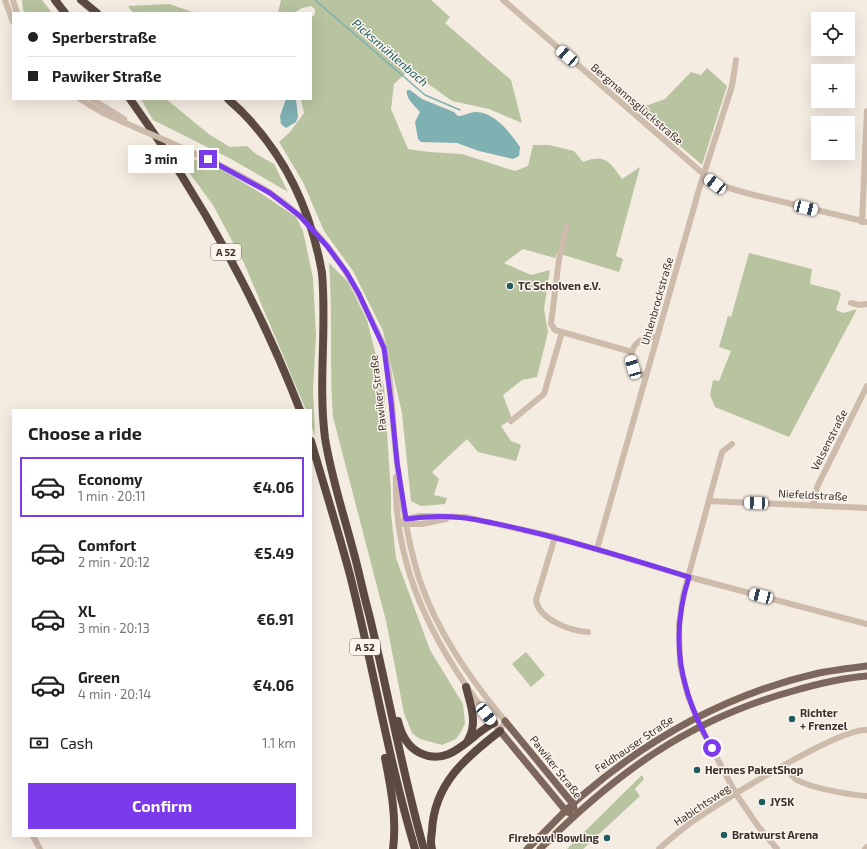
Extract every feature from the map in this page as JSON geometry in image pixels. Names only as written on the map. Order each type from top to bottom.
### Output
[{"type":"highway","points":[[55,0],[64,12]]},
{"type":"highway","points":[[81,0],[95,12]]},
{"type":"highway","name":"A 52","points":[[131,100],[180,173],[243,282],[288,378],[300,409]]},
{"type":"highway","name":"A 52","points":[[229,100],[267,139],[296,185],[315,237],[322,273],[325,302],[322,399],[326,439],[335,486],[353,550],[382,669],[404,773],[424,849]]},
{"type":"highway","name":"A 52","points":[[312,444],[350,575],[381,720],[402,805],[415,849]]},
{"type":"highway","points":[[382,669],[390,687],[400,728],[406,741],[416,751],[425,755],[438,757],[449,755],[465,745],[484,728],[494,723]]},
{"type":"highway","points":[[465,745],[472,731],[474,721],[466,688]]},
{"type":"highway","points":[[381,720],[380,728],[393,805],[395,832],[393,849]]},
{"type":"highway","points":[[432,849],[432,820],[436,800],[444,785],[472,754],[500,731]]},
{"type":"main road","name":"Feldhauser Straße","points":[[527,849],[573,804],[618,765],[659,738],[696,717],[770,687],[820,673],[867,666]]},
{"type":"main road","name":"Feldhauser Straße","points":[[540,849],[574,815],[637,764],[686,733],[774,696],[822,683],[867,676]]},
{"type":"main road","name":"Pawiker Straße","points":[[505,721],[573,804],[574,815]]},
{"type":"main road","name":"Pawiker Straße","points":[[500,731],[566,811],[574,815]]},
{"type":"street","points":[[5,0],[12,19]]},
{"type":"street","points":[[13,0],[17,12]]},
{"type":"street","name":"Bergmannsglückstraße","points":[[503,0],[705,175],[721,186],[864,222]]},
{"type":"street","name":"Uhlenbrockstraße","points":[[597,549],[657,337],[732,86],[736,60]]},
{"type":"street","name":"Pawiker Straße","points":[[82,100],[103,113],[222,166],[270,193],[300,216],[327,246],[347,273],[359,294],[384,348],[397,462],[407,522],[419,576],[429,604],[448,644],[473,681],[505,721]]},
{"type":"street","name":"Pawiker Straße","points":[[94,100],[141,130]]},
{"type":"street","points":[[864,222],[867,111]]},
{"type":"street","points":[[567,226],[559,259],[551,324],[555,330],[632,352]]},
{"type":"street","points":[[851,303],[860,305],[867,304]]},
{"type":"street","points":[[511,421],[544,394],[562,332]]},
{"type":"street","points":[[646,377],[639,374],[633,367],[631,360],[632,352],[639,341],[644,338],[657,337]]},
{"type":"street","name":"Velsenstraße","points":[[813,505],[816,487],[867,386]]},
{"type":"street","points":[[732,444],[722,452],[680,611],[679,651],[682,678],[700,726],[736,794],[758,826],[777,849]]},
{"type":"street","name":"Pawiker Straße","points":[[397,462],[396,486],[399,523],[408,568],[427,620],[466,688],[500,731]]},
{"type":"street","name":"Niefeldstraße","points":[[709,501],[867,508]]},
{"type":"street","points":[[399,523],[433,516],[465,517],[555,537],[689,577],[867,624]]},
{"type":"street","points":[[555,537],[536,600],[537,606],[542,614],[570,629],[577,632],[588,632]]},
{"type":"street","points":[[494,723],[505,721]]},
{"type":"street","points":[[500,731],[505,721]]},
{"type":"street","name":"Habichtsweg","points":[[659,849],[699,817],[808,751],[830,741],[867,730]]},
{"type":"street","points":[[784,766],[801,782],[846,793],[867,796]]},
{"type":"street","points":[[34,837],[40,849]]},
{"type":"green space","points":[[22,0],[42,0],[51,12],[25,12],[23,10]]},
{"type":"green space","points":[[281,0],[431,0],[450,17],[445,23],[511,80],[522,123],[489,109],[452,101],[409,70],[394,84],[391,109],[408,149],[462,154],[515,171],[528,166],[533,145],[549,145],[574,151],[583,162],[590,159],[602,159],[614,168],[622,179],[640,167],[616,256],[623,259],[619,272],[557,253],[555,258],[523,249],[504,263],[531,275],[550,270],[544,309],[548,332],[537,377],[522,380],[503,395],[512,419],[501,426],[511,441],[521,445],[516,461],[478,452],[467,439],[432,472],[439,479],[434,495],[447,498],[445,504],[421,506],[411,501],[402,413],[383,331],[353,271],[324,231],[303,182],[279,142],[290,132],[304,113],[301,100],[312,100],[312,17],[315,14],[315,9],[311,6],[302,8],[296,12],[278,12]]},
{"type":"green space","points":[[169,4],[193,12],[132,12],[128,6]]},
{"type":"green space","points":[[707,68],[727,86],[702,165],[637,109],[665,99],[691,72],[701,75]]},
{"type":"green space","points":[[142,100],[167,100],[210,135],[230,147],[247,146],[256,154],[274,164],[288,192],[233,160],[153,120]]},
{"type":"green space","points":[[174,152],[221,169],[262,194],[296,217],[303,231],[313,278],[316,335],[313,390],[315,436],[312,427],[312,409],[306,409],[244,263],[213,205]]},
{"type":"green space","points":[[749,253],[812,269],[810,284],[838,291],[841,294],[836,310],[843,313],[857,309],[789,437],[715,407],[710,395],[713,380],[719,381],[731,351],[719,347],[728,316],[731,317]]},
{"type":"green space","points":[[329,263],[348,282],[367,320],[384,387],[391,514],[396,558],[430,650],[463,704],[465,723],[461,732],[456,739],[442,745],[420,739],[412,733],[404,713],[386,621],[333,417]]},
{"type":"green space","points":[[526,652],[545,675],[531,687],[512,664]]},
{"type":"green space","points":[[642,775],[644,779],[635,789],[640,796],[583,849],[567,849]]},
{"type":"water","points":[[407,90],[410,90],[422,99],[454,112],[458,116],[476,112],[483,113],[496,119],[520,147],[519,156],[513,159],[479,151],[457,143],[421,142],[418,139],[415,122],[420,112],[407,96]]},
{"type":"water","points":[[286,100],[296,100],[298,117],[296,122],[286,128],[281,124],[280,116]]},
{"type":"waterway","name":"Picksmühlenbach","points":[[315,0],[425,95],[460,110]]},
{"type":"place","name":"TC Scholven e.V.","points":[[510,286]]},
{"type":"place","name":"Richter + Frenzel","points":[[792,719]]},
{"type":"place","name":"Hermes PaketShop","points":[[697,770]]},
{"type":"place","name":"JYSK","points":[[762,802]]},
{"type":"place","name":"Bratwurst Arena","points":[[724,835]]},
{"type":"place","name":"Firebowl Bowling","points":[[607,838]]},
{"type":"route","points":[[208,159],[270,193],[300,216],[327,246],[347,273],[359,294],[384,348],[397,462],[406,519],[420,516],[465,517],[555,537],[689,577],[680,611],[678,638],[680,665],[682,678],[688,696],[700,726],[712,748]]}]
